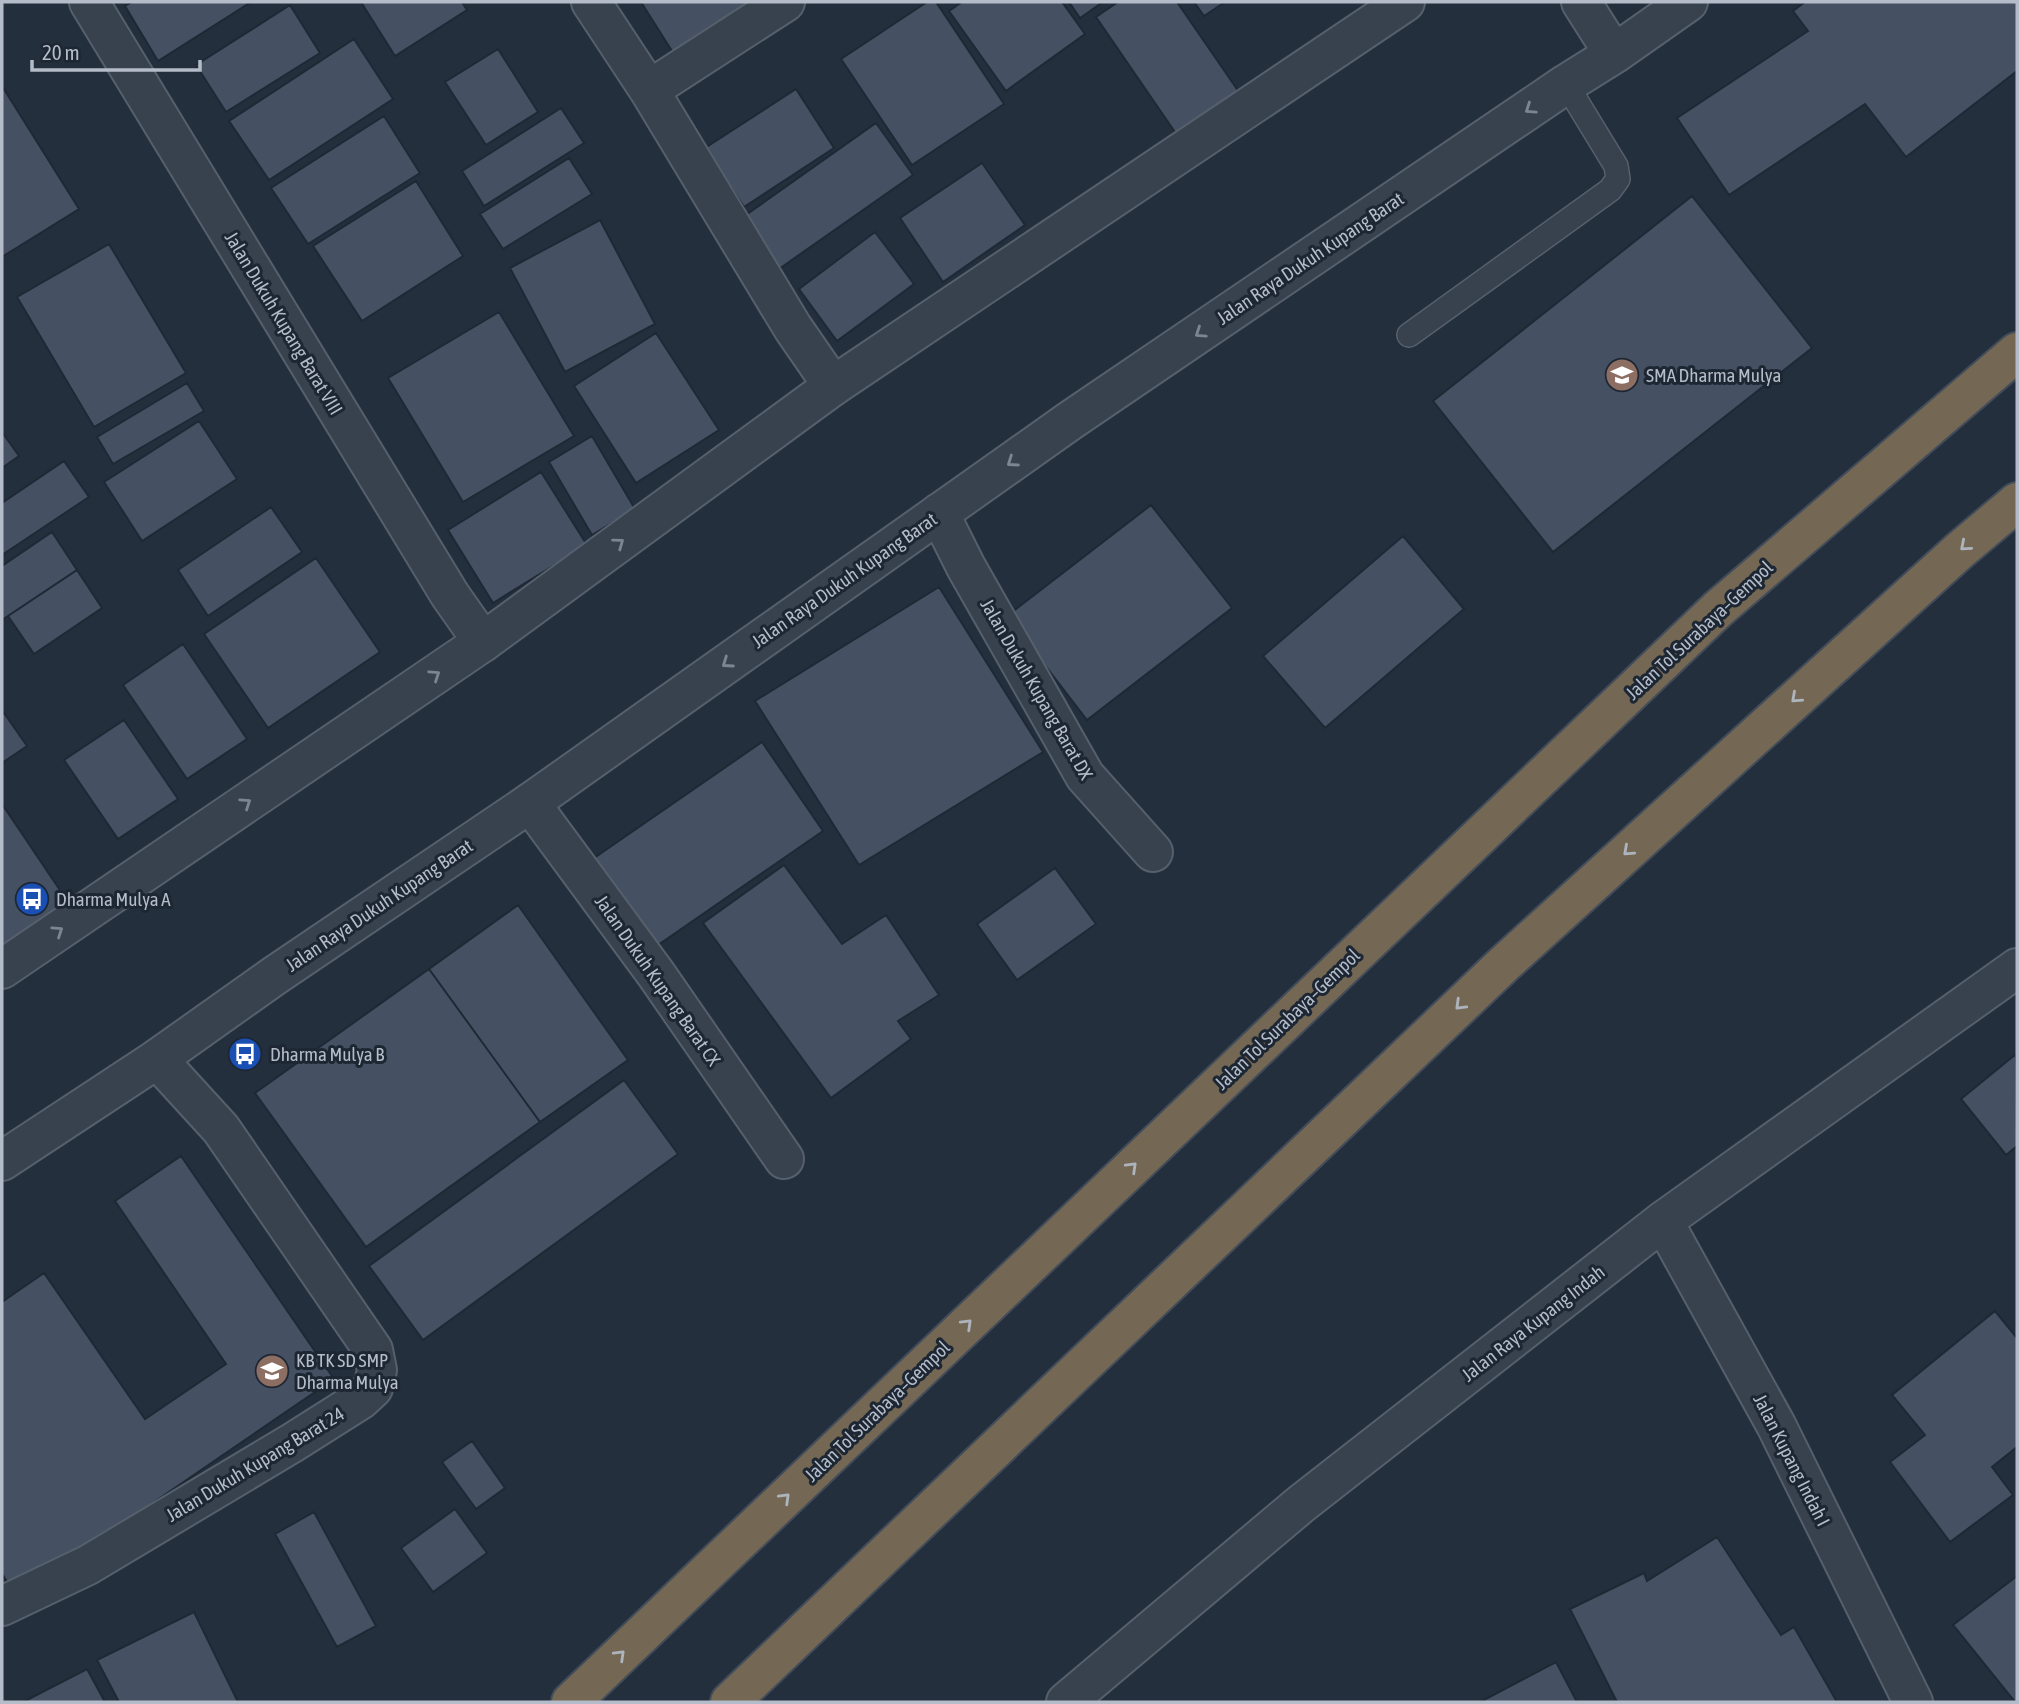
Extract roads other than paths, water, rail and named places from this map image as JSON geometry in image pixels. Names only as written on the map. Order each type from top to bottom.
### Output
[{"type":"highway","name":"Jalan Tol Surabaya–Gempol","points":[[571,1702],[1718,609],[2017,352]]},
{"type":"highway","points":[[730,1702],[1504,964],[1927,579],[2017,502]]},
{"type":"street","name":"Jalan Dukuh Kupang Barat VIII","points":[[89,2],[450,595],[483,642]]},
{"type":"street","points":[[592,2],[649,90],[793,328],[833,387]]},
{"type":"street","points":[[649,90],[785,2]]},
{"type":"street","points":[[2,969],[483,642],[833,387],[1405,2]]},
{"type":"street","points":[[1581,2],[1614,54]]},
{"type":"street","name":"Jalan Raya Dukuh Kupang Barat","points":[[4,1154],[157,1059],[274,976],[530,803],[1071,420],[1688,2]]},
{"type":"street","name":"Jalan Dukuh Kupang Barat DX","points":[[939,513],[966,567],[1085,776],[1153,852]]},
{"type":"street","name":"Jalan Dukuh Kupang Barat CX","points":[[530,803],[656,974],[784,1159]]},
{"type":"street","name":"Jalan Raya Kupang Indah","points":[[1066,1702],[1301,1504],[1663,1221],[2017,968]]},
{"type":"street","name":"Jalan Dukuh Kupang Barat 24","points":[[2,1606],[88,1565],[292,1443],[360,1400],[373,1388],[377,1370],[373,1350],[222,1129],[157,1059]]},
{"type":"street","name":"Jalan Kupang Indah I","points":[[1663,1221],[1776,1425],[1913,1702]]},
{"type":"lane","points":[[1409,335],[1610,190],[1618,179],[1616,166],[1566,84]]},
{"type":"place","name":"SMA Dharma Mulya","points":[[1622,375]]},
{"type":"place","name":"Dharma Mulya A","points":[[32,899]]},
{"type":"place","name":"Dharma Mulya B","points":[[245,1054]]},
{"type":"place","name":"KB TK SD SMP Dharma Mulya","points":[[272,1371]]}]
